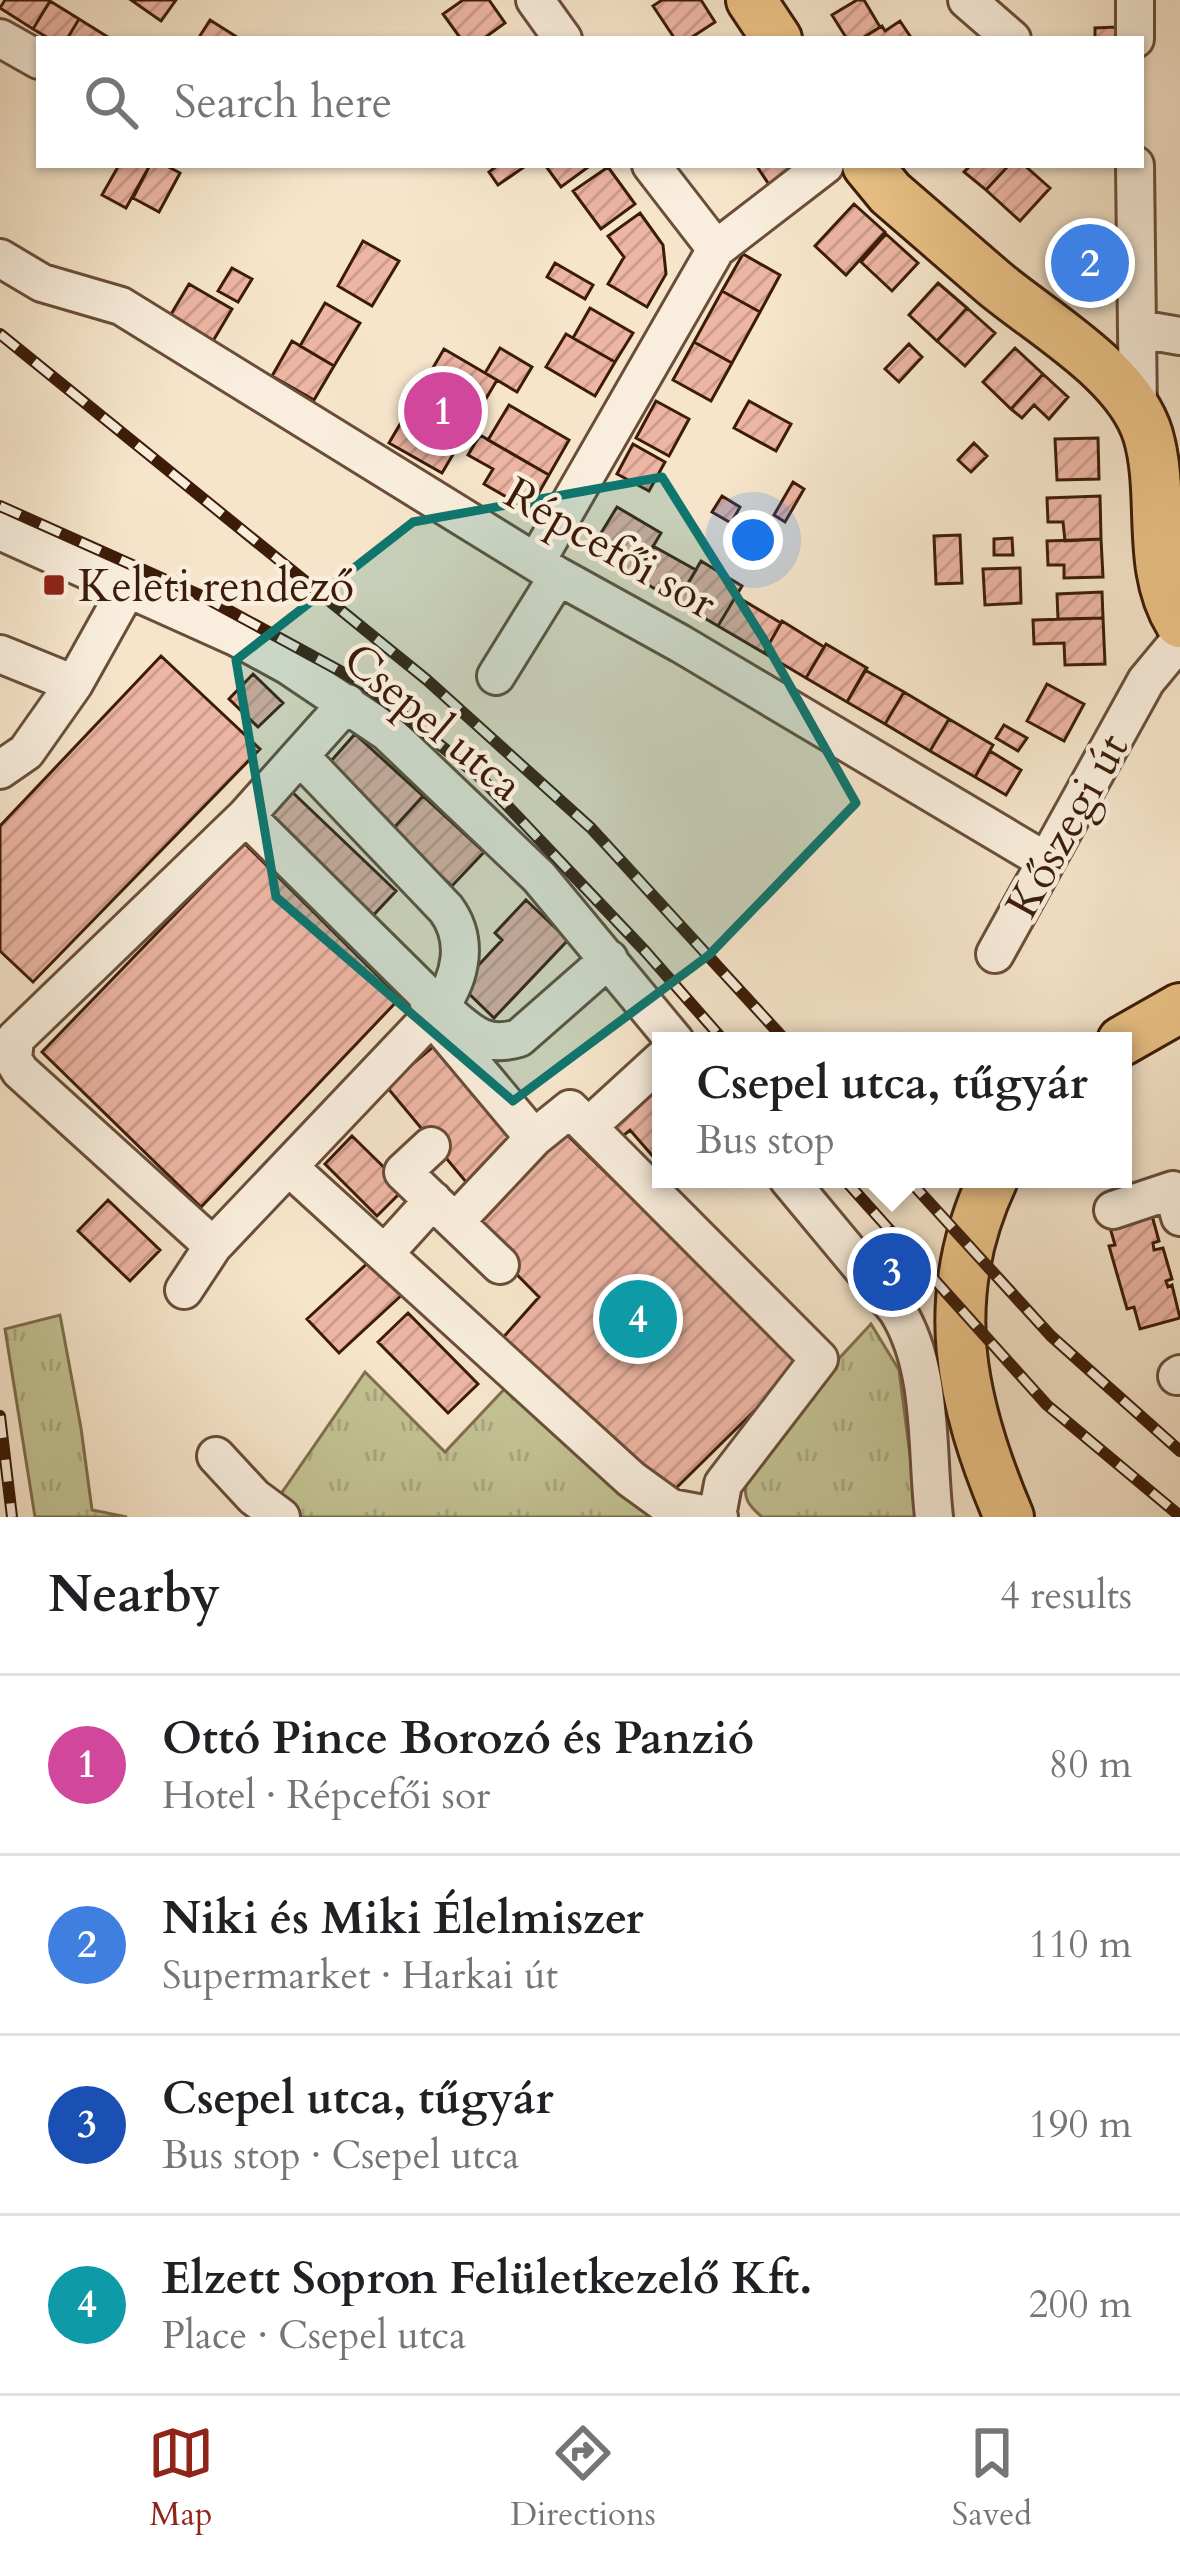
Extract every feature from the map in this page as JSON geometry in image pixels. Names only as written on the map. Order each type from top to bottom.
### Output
[{"type":"main road","points":[[752,0],[775,36]]},
{"type":"main road","points":[[869,168],[890,193],[1107,374],[1138,415],[1151,452],[1160,562],[1169,606],[1180,623]]},
{"type":"main road","points":[[1132,1035],[1180,1008]]},
{"type":"main road","points":[[989,1188],[966,1268],[959,1314],[961,1355],[974,1430],[1009,1517]]},
{"type":"street","points":[[536,0],[561,36]]},
{"type":"street","points":[[967,0],[1009,36]]},
{"type":"street","points":[[1135,0],[1135,36]]},
{"type":"street","points":[[0,38],[36,58]]},
{"type":"street","points":[[653,168],[716,249]]},
{"type":"street","points":[[496,676],[547,569],[716,249],[821,168]]},
{"type":"street","points":[[1135,168],[1138,415]]},
{"type":"street","name":"Répcefői sor","points":[[0,258],[43,283],[121,306],[547,569],[1044,860]]},
{"type":"street","points":[[1139,329],[1180,336]]},
{"type":"street","name":"Csepel utca","points":[[0,531],[236,637],[386,732],[539,877],[668,1032]]},
{"type":"street","points":[[0,770],[26,752],[74,684],[126,591]]},
{"type":"street","name":"Kőszegi út","points":[[995,954],[1146,682],[1180,640]]},
{"type":"street","points":[[0,654],[74,684]]},
{"type":"street","points":[[213,1246],[34,1084],[13,1059],[15,1039],[246,816],[346,703]]},
{"type":"street","points":[[184,1290],[213,1246],[436,1011],[458,968],[460,940],[453,918],[302,758]]},
{"type":"street","points":[[246,816],[427,995],[533,1138]]},
{"type":"street","points":[[436,1011],[479,1040],[501,1043],[519,1038],[609,958]]},
{"type":"street","points":[[590,1125],[652,1068]]},
{"type":"street","points":[[290,1168],[631,1479],[671,1508],[718,1517],[723,1484],[819,1359],[570,1109],[386,1252]]},
{"type":"street","points":[[431,1146],[403,1172],[500,1265]]},
{"type":"street","points":[[795,1188],[912,1334],[921,1362],[934,1517]]},
{"type":"street","points":[[1113,1210],[1178,1194]]},
{"type":"street","points":[[216,1456],[254,1497],[281,1517]]},
{"type":"highlighted area","points":[[662,477],[763,638],[856,803],[709,955],[513,1101],[276,897],[236,660],[413,522]]},
{"type":"green space","points":[[60,1315],[92,1510],[127,1517],[35,1517],[5,1329]]},
{"type":"green space","points":[[871,1324],[899,1370],[918,1517],[762,1517],[748,1501],[748,1479],[820,1379]]},
{"type":"green space","points":[[365,1372],[445,1452],[510,1383],[665,1517],[265,1517]]},
{"type":"building","points":[[5,0],[50,1],[33,29],[0,8]]},
{"type":"building","points":[[131,0],[176,0],[161,21]]},
{"type":"building","points":[[463,0],[489,0],[505,23],[487,36],[459,36],[443,14]]},
{"type":"building","points":[[662,0],[701,0],[715,22],[694,36],[673,36],[653,6]]},
{"type":"building","points":[[864,0],[880,27],[866,36],[845,36],[832,15]]},
{"type":"building","points":[[50,1],[79,19],[69,36],[45,36],[33,29]]},
{"type":"building","points":[[79,19],[106,36],[69,36]]},
{"type":"building","points":[[210,20],[235,36],[200,36]]},
{"type":"building","points":[[900,21],[910,36],[866,36],[882,26],[885,31]]},
{"type":"building","points":[[1116,27],[1116,36],[1095,36],[1095,28]]},
{"type":"building","points":[[117,168],[148,168],[126,208],[102,195]]},
{"type":"building","points":[[148,168],[180,173],[159,212],[133,198]]},
{"type":"building","points":[[494,168],[523,168],[498,185],[489,172]]},
{"type":"building","points":[[547,168],[587,168],[561,187]]},
{"type":"building","points":[[609,168],[635,204],[601,229],[573,191]]},
{"type":"building","points":[[758,168],[798,168],[770,186]]},
{"type":"building","points":[[968,168],[1006,168],[986,190],[964,172]]},
{"type":"building","points":[[1006,168],[1027,168],[1050,188],[1020,221],[986,190]]},
{"type":"building","points":[[854,204],[885,232],[846,275],[815,246]]},
{"type":"building","points":[[640,213],[663,245],[666,274],[647,307],[608,284],[624,257],[608,236]]},
{"type":"building","points":[[1110,228],[1114,278],[1095,289],[1049,249],[1064,231],[1084,248],[1085,229]]},
{"type":"building","points":[[886,234],[918,263],[892,291],[861,262]]},
{"type":"building","points":[[363,241],[399,261],[372,306],[338,286]]},
{"type":"building","points":[[743,254],[780,275],[760,312],[722,291]]},
{"type":"building","points":[[555,263],[593,285],[585,299],[547,277]]},
{"type":"building","points":[[232,268],[252,279],[238,302],[218,291]]},
{"type":"building","points":[[938,283],[967,308],[937,341],[909,315]]},
{"type":"building","points":[[189,284],[232,309],[213,341],[170,316]]},
{"type":"building","points":[[722,291],[760,312],[732,363],[694,342]]},
{"type":"building","points":[[325,303],[360,323],[334,366],[300,346]]},
{"type":"building","points":[[590,308],[633,333],[615,362],[573,338]]},
{"type":"building","points":[[967,308],[995,333],[965,366],[937,341]]},
{"type":"building","points":[[566,334],[615,362],[595,396],[546,367]]},
{"type":"building","points":[[292,341],[334,366],[314,400],[272,376]]},
{"type":"building","points":[[694,342],[732,363],[711,401],[673,380]]},
{"type":"building","points":[[909,344],[922,357],[899,382],[885,369]]},
{"type":"building","points":[[500,348],[532,367],[517,392],[485,373]]},
{"type":"building","points":[[1015,348],[1043,374],[1011,409],[983,382]]},
{"type":"building","points":[[444,349],[497,380],[442,473],[389,443]]},
{"type":"building","points":[[1043,374],[1068,397],[1049,419],[1034,405],[1022,418],[1011,409]]},
{"type":"building","points":[[656,401],[689,419],[669,456],[636,438]]},
{"type":"building","points":[[749,401],[791,424],[776,451],[734,428]]},
{"type":"building","points":[[509,405],[569,440],[549,475],[488,440]]},
{"type":"building","points":[[480,435],[549,475],[529,510],[484,484],[493,469],[468,455]]},
{"type":"building","points":[[1098,438],[1099,479],[1057,480],[1055,439]]},
{"type":"building","points":[[974,443],[987,456],[971,472],[958,460]]},
{"type":"building","points":[[633,444],[665,462],[649,491],[617,474]]},
{"type":"building","points":[[793,482],[804,489],[785,522],[774,515]]},
{"type":"building","points":[[722,496],[740,507],[731,523],[712,512]]},
{"type":"building","points":[[1100,496],[1101,539],[1065,541],[1063,522],[1048,522],[1047,498]]},
{"type":"building","points":[[617,507],[661,533],[635,577],[590,551]]},
{"type":"building","points":[[960,535],[962,583],[936,584],[934,536]]},
{"type":"building","points":[[1012,538],[1013,555],[994,555],[994,539]]},
{"type":"building","points":[[1101,539],[1103,577],[1064,578],[1064,565],[1048,565],[1047,541]]},
{"type":"building","points":[[653,546],[696,570],[677,602],[635,577]]},
{"type":"building","points":[[701,561],[742,586],[718,626],[677,602]]},
{"type":"building","points":[[1020,568],[1021,603],[985,605],[983,569]]},
{"type":"building","points":[[1102,592],[1103,618],[1058,619],[1057,594]]},
{"type":"building","points":[[736,596],[781,623],[764,653],[718,626]]},
{"type":"building","points":[[1103,618],[1105,664],[1065,665],[1064,643],[1034,644],[1033,620]]},
{"type":"building","points":[[782,621],[824,647],[806,678],[764,653]]},
{"type":"building","points":[[826,644],[867,668],[847,702],[806,678]]},
{"type":"building","points":[[161,656],[260,749],[33,982],[0,951],[0,826]]},
{"type":"building","points":[[865,670],[904,692],[885,724],[847,702]]},
{"type":"building","points":[[253,674],[283,703],[258,727],[229,699]]},
{"type":"building","points":[[1047,684],[1084,704],[1064,741],[1027,721]]},
{"type":"building","points":[[904,692],[949,719],[930,751],[885,724]]},
{"type":"building","points":[[949,719],[993,745],[975,777],[930,751]]},
{"type":"building","points":[[1004,725],[1027,738],[1018,751],[996,738]]},
{"type":"building","points":[[355,734],[423,796],[392,830],[324,769]]},
{"type":"building","points":[[990,751],[1021,770],[1006,795],[975,777]]},
{"type":"building","points":[[289,789],[396,891],[365,924],[258,821]]},
{"type":"building","points":[[423,796],[484,852],[452,886],[392,830]]},
{"type":"building","points":[[244,843],[400,998],[201,1207],[42,1052]]},
{"type":"building","points":[[526,900],[568,940],[494,1018],[460,985],[502,940],[495,933]]},
{"type":"building","points":[[434,1046],[520,1147],[471,1188],[386,1086]]},
{"type":"building","points":[[652,1087],[652,1155],[630,1130],[616,1142],[604,1128]]},
{"type":"building","points":[[562,1130],[802,1364],[667,1497],[501,1340],[539,1297],[470,1227]]},
{"type":"building","points":[[352,1136],[405,1188],[377,1216],[325,1164]]},
{"type":"building","points":[[108,1200],[160,1250],[130,1281],[78,1231]]},
{"type":"building","points":[[1151,1212],[1159,1241],[1153,1243],[1154,1250],[1163,1248],[1172,1279],[1166,1281],[1168,1287],[1172,1285],[1180,1318],[1140,1329],[1134,1307],[1127,1309],[1109,1246],[1115,1245],[1109,1224]]},
{"type":"building","points":[[373,1258],[405,1292],[339,1353],[307,1319]]},
{"type":"building","points":[[408,1313],[478,1384],[448,1413],[378,1342]]},
{"type":"railway","points":[[0,334],[427,680],[591,828],[778,1032]]},
{"type":"railway","points":[[0,506],[204,597],[364,684],[480,777],[716,1032]]},
{"type":"railway","points":[[852,1188],[1047,1405],[1180,1516]]},
{"type":"railway","points":[[916,1188],[1051,1336],[1180,1451]]},
{"type":"railway","points":[[0,1416],[12,1517]]},
{"type":"place","name":"Niki és Miki Élelmiszer","points":[[1090,263]]},
{"type":"place","name":"Ottó Pince Borozó és Panzió","points":[[443,411]]},
{"type":"place","name":"Keleti rendező","points":[[54,585]]},
{"type":"place","name":"Csepel utca, tűgyár","points":[[892,1272]]},
{"type":"place","name":"Elzett Sopron Felületkezelő Kft.","points":[[638,1319]]}]
